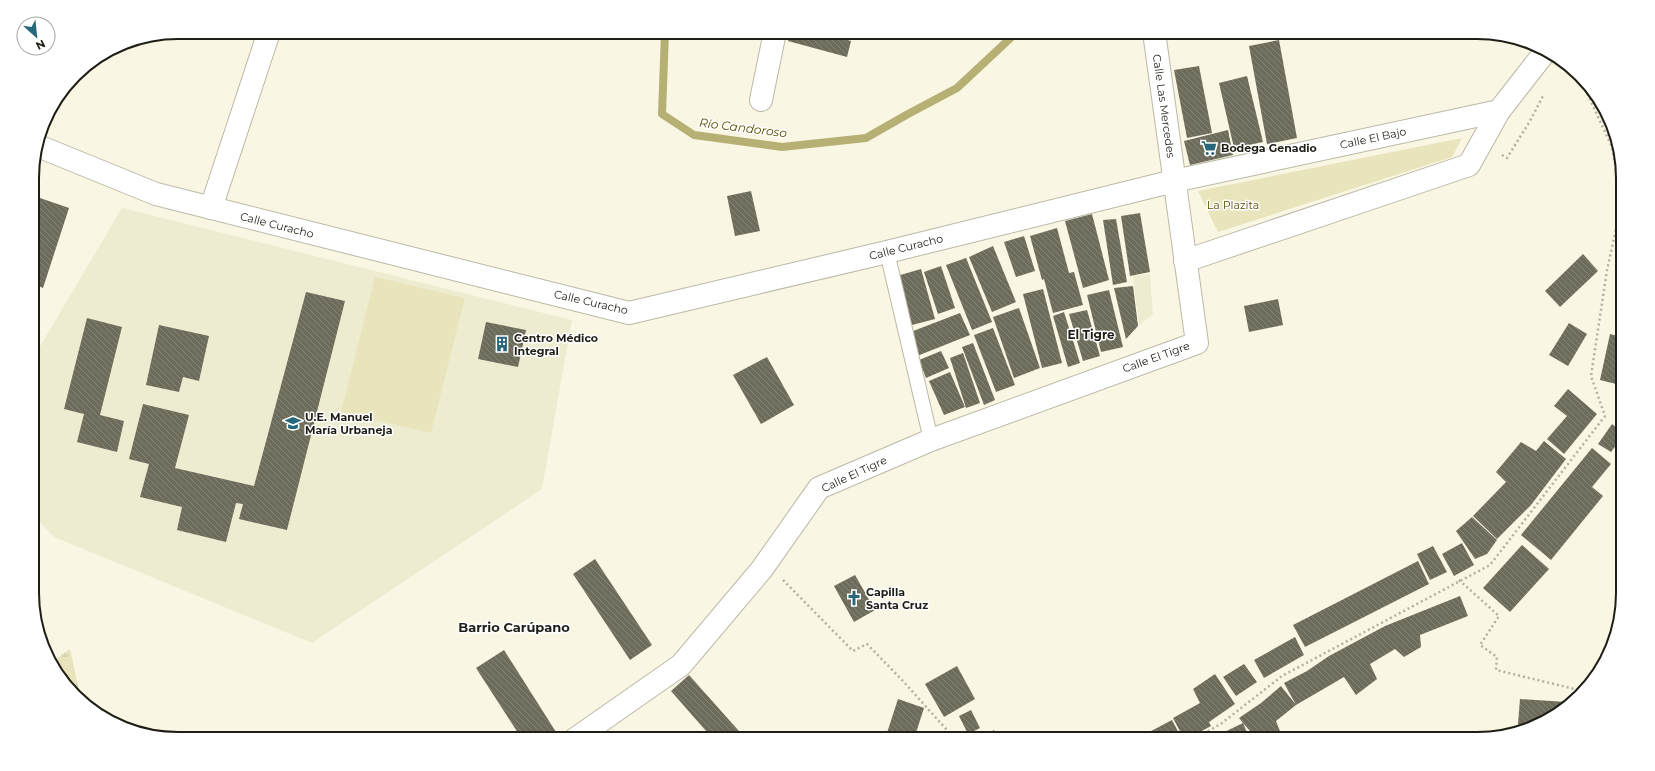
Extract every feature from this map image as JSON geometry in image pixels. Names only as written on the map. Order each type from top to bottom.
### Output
[{"type":"street","points":[[211,208],[267,39]]},
{"type":"street","points":[[761,100],[774,39]]},
{"type":"street","name":"Calle Las Mercedes","points":[[1155,39],[1197,343]]},
{"type":"street","points":[[1185,261],[1469,165],[1499,111],[1542,56]]},
{"type":"street","name":"Calle El Bajo","points":[[1174,181],[1499,111]]},
{"type":"street","name":"Calle Curacho","points":[[43,148],[156,194],[629,313],[887,252],[1174,181]]},
{"type":"street","name":"Calle El Tigre","points":[[585,732],[681,665],[762,569],[819,488],[931,440],[1197,343]]},
{"type":"lane","points":[[887,252],[931,440]]},
{"type":"path","points":[[1587,93],[1612,147],[1615,165]]},
{"type":"path","points":[[1482,141],[1507,158],[1544,95]]},
{"type":"path","points":[[1207,732],[1222,723],[1282,676],[1459,580],[1490,565],[1605,416],[1591,376],[1607,270],[1616,229]]},
{"type":"path","points":[[762,569],[783,579],[853,651],[867,644],[903,681],[949,732]]},
{"type":"path","points":[[1459,580],[1499,616],[1480,645],[1497,657],[1496,670],[1577,690]]},
{"type":"shaded area","name":"U.E. Manuel María Urbaneja","points":[[122,208],[572,320],[542,489],[312,643],[54,537],[39,521],[39,348]]},
{"type":"shaded area","points":[[1150,274],[1153,315],[1139,325],[1133,276]]},
{"type":"green space","name":"La Plazita","points":[[1462,138],[1452,157],[1218,232],[1198,191]]},
{"type":"green space","points":[[375,277],[465,298],[431,433],[341,412]]},
{"type":"green space","points":[[70,649],[79,690],[68,678],[56,659]]},
{"type":"building","points":[[788,39],[843,39],[851,41],[847,57],[788,41]]},
{"type":"building","points":[[1279,40],[1297,138],[1267,144],[1249,46]]},
{"type":"building","points":[[1199,66],[1212,133],[1187,138],[1174,70]]},
{"type":"building","points":[[1247,76],[1263,142],[1234,148],[1219,83]]},
{"type":"building","name":"Bodega Genadio","points":[[1228,130],[1233,155],[1190,165],[1184,141]]},
{"type":"building","points":[[751,191],[760,231],[735,236],[727,196]]},
{"type":"building","points":[[40,198],[69,208],[43,288],[39,286]]},
{"type":"building","points":[[1140,213],[1150,272],[1130,276],[1121,216]]},
{"type":"building","points":[[1092,214],[1109,280],[1083,288],[1065,221]]},
{"type":"building","points":[[1116,219],[1127,282],[1113,285],[1103,220]]},
{"type":"building","points":[[1057,228],[1069,273],[1074,272],[1083,305],[1053,313],[1030,236]]},
{"type":"building","points":[[1024,236],[1035,271],[1016,277],[1004,242]]},
{"type":"building","points":[[993,246],[1016,302],[992,312],[969,257]]},
{"type":"building","points":[[1583,254],[1598,271],[1560,307],[1545,291]]},
{"type":"building","points":[[966,258],[992,322],[972,330],[946,265]]},
{"type":"building","points":[[941,266],[955,308],[938,314],[924,272]]},
{"type":"building","points":[[921,269],[935,319],[912,325],[897,276]]},
{"type":"building","points":[[1133,286],[1138,326],[1126,339],[1114,288]]},
{"type":"building","points":[[1043,289],[1062,363],[1042,368],[1023,294]]},
{"type":"building","points":[[1109,290],[1123,347],[1101,352],[1087,295]]},
{"type":"building","points":[[306,292],[345,301],[287,530],[239,519],[243,504],[236,503],[226,542],[177,530],[182,507],[140,497],[149,464],[129,459],[143,404],[189,415],[175,468],[254,486]]},
{"type":"building","points":[[1278,299],[1283,325],[1249,332],[1244,306]]},
{"type":"building","points":[[1019,308],[1040,368],[1014,378],[993,317]]},
{"type":"building","points":[[1087,310],[1100,356],[1083,361],[1069,314]]},
{"type":"building","points":[[1064,312],[1080,363],[1068,367],[1053,316]]},
{"type":"building","points":[[960,313],[970,335],[917,356],[908,333]]},
{"type":"building","points":[[87,318],[122,327],[100,415],[124,421],[117,452],[77,442],[84,414],[64,409]]},
{"type":"building","name":"Centro Médico Integral","points":[[486,322],[526,330],[518,367],[478,359]]},
{"type":"building","points":[[1569,323],[1587,334],[1568,366],[1549,355]]},
{"type":"building","points":[[159,325],[209,336],[199,381],[183,377],[179,392],[146,385]]},
{"type":"building","points":[[993,328],[1015,385],[996,392],[974,335]]},
{"type":"building","points":[[1610,334],[1616,336],[1616,384],[1600,380]]},
{"type":"building","points":[[973,343],[995,400],[984,405],[962,347]]},
{"type":"building","points":[[941,351],[949,368],[926,378],[919,360]]},
{"type":"building","points":[[963,353],[980,403],[966,408],[950,358]]},
{"type":"building","points":[[767,357],[794,405],[761,424],[733,375]]},
{"type":"building","points":[[950,372],[965,407],[944,415],[929,381]]},
{"type":"building","points":[[1568,389],[1597,414],[1564,454],[1547,439],[1567,416],[1554,406]]},
{"type":"building","points":[[1612,424],[1616,427],[1616,445],[1611,452],[1598,444]]},
{"type":"building","points":[[1544,441],[1566,459],[1531,505],[1497,539],[1473,516],[1506,482],[1496,472],[1521,442],[1536,451]]},
{"type":"building","points":[[1592,448],[1611,464],[1592,487],[1603,496],[1551,560],[1521,535]]},
{"type":"building","points":[[1472,517],[1497,540],[1487,554],[1475,559],[1456,531]]},
{"type":"building","points":[[1462,543],[1474,565],[1454,576],[1442,554]]},
{"type":"building","points":[[1522,545],[1549,569],[1510,612],[1483,588]]},
{"type":"building","points":[[1433,546],[1447,572],[1430,580],[1417,554]]},
{"type":"building","points":[[595,559],[652,645],[630,660],[573,574]]},
{"type":"building","points":[[1418,561],[1429,584],[1305,647],[1293,625]]},
{"type":"building","name":"Capilla Santa Cruz","points":[[855,575],[875,610],[854,622],[834,586]]},
{"type":"building","points":[[1460,596],[1468,616],[1420,635],[1421,647],[1404,657],[1395,649],[1370,664],[1377,679],[1356,695],[1344,677],[1296,705],[1284,683],[1307,671],[1329,656],[1385,626]]},
{"type":"building","points":[[1295,637],[1304,655],[1264,678],[1254,660]]},
{"type":"building","points":[[504,650],[556,732],[517,732],[476,668]]},
{"type":"building","points":[[1244,664],[1257,682],[1236,696],[1223,677]]},
{"type":"building","points":[[957,666],[975,699],[944,717],[925,684]]},
{"type":"building","points":[[1215,674],[1235,704],[1209,722],[1211,726],[1200,732],[1180,732],[1173,718],[1200,703],[1193,689]]},
{"type":"building","points":[[689,675],[740,732],[707,732],[671,691]]},
{"type":"building","points":[[1281,686],[1296,705],[1276,721],[1280,732],[1251,732],[1239,718],[1261,703]]},
{"type":"building","points":[[898,699],[924,708],[916,732],[887,732]]},
{"type":"building","points":[[1520,699],[1564,702],[1539,718],[1524,724],[1518,724]]},
{"type":"building","points":[[971,710],[980,728],[972,732],[967,732],[959,716]]},
{"type":"building","points":[[1172,720],[1178,732],[1149,732]]},
{"type":"building","points":[[1243,723],[1247,732],[1224,732]]},
{"type":"waterway","name":"Río Candoroso","points":[[665,39],[662,114],[694,135],[782,147],[866,138],[957,88],[1010,39]]},
{"type":"place","name":"Bodega Genadio","points":[[1209,148]]},
{"type":"place","name":"Centro Médico Integral","points":[[502,344]]},
{"type":"place","name":"U.E. Manuel María Urbaneja","points":[[293,423]]},
{"type":"place","name":"Capilla Santa Cruz","points":[[854,598]]},
{"type":"district","name":"El Tigre","points":[[1091,335]]},
{"type":"district","name":"Barrio Carúpano","points":[[514,627]]}]
